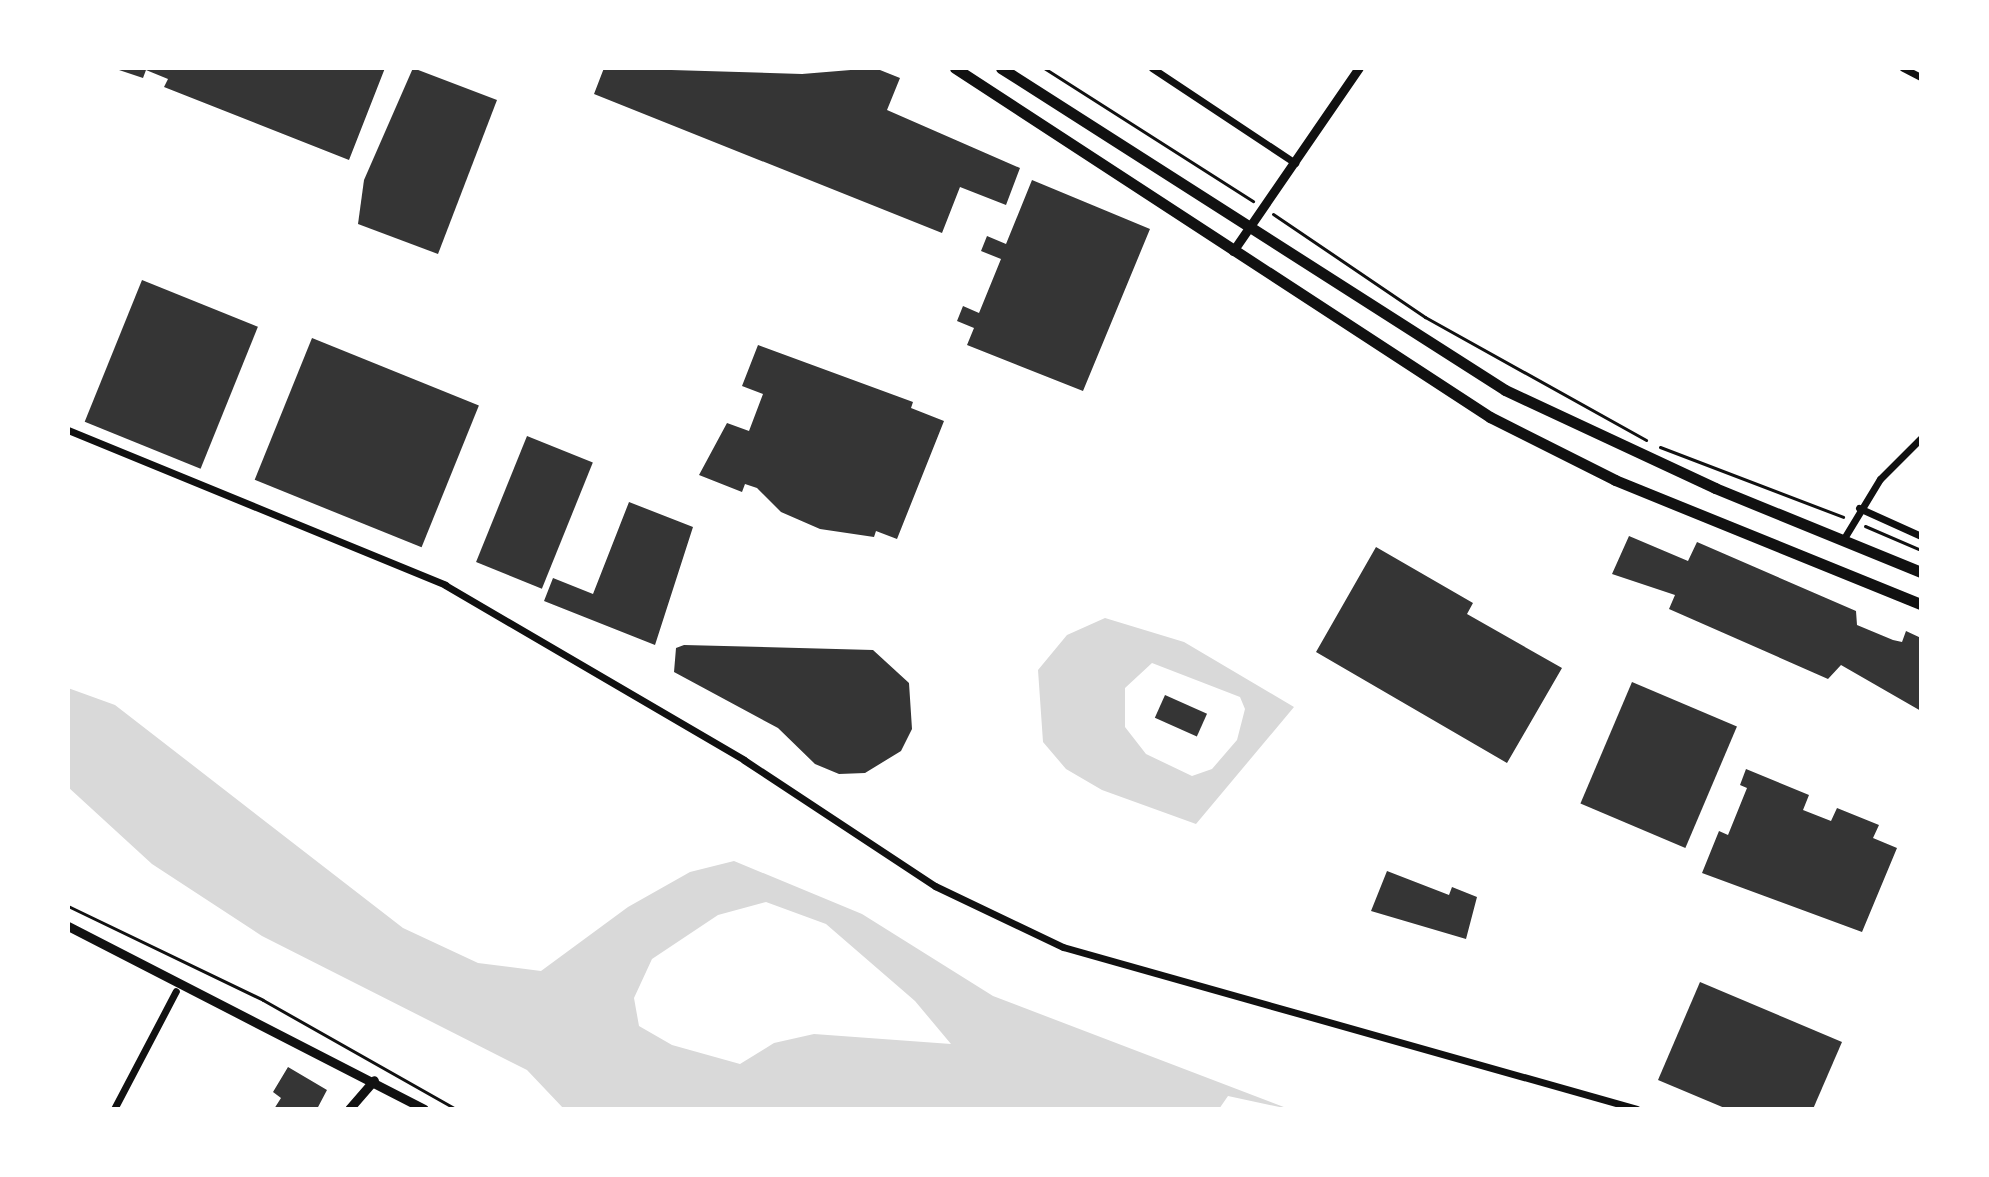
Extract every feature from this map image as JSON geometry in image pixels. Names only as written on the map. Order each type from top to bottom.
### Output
[{"type":"main road","points":[[955,68],[1233,251],[1547,447],[1921,604]]},
{"type":"main road","points":[[1001,68],[1505,390],[1921,572]]},
{"type":"street","points":[[1152,68],[1295,163]]},
{"type":"street","points":[[1233,251],[1359,68]]},
{"type":"street","points":[[1903,68],[1921,77]]},
{"type":"street","points":[[68,430],[445,585],[744,760],[935,886],[1063,947],[1637,1109]]},
{"type":"street","points":[[1843,540],[1859,508],[1921,438]]},
{"type":"street","points":[[1859,508],[1921,536]]},
{"type":"street","points":[[68,926],[374,1080],[424,1109]]},
{"type":"street","points":[[114,1109],[176,991]]},
{"type":"street","points":[[349,1109],[374,1080]]},
{"type":"path","points":[[1044,68],[1541,387],[1656,445],[1852,520],[1921,550]]},
{"type":"path","points":[[68,906],[263,1000],[456,1109]]},
{"type":"shaded area","points":[[1105,618],[1184,642],[1294,707],[1196,824],[1102,790],[1066,769],[1043,742],[1038,670],[1067,635]],"holes":[[[1152,663],[1240,697],[1245,709],[1237,740],[1212,769],[1192,776],[1146,754],[1125,727],[1125,688]]]},
{"type":"shaded area","points":[[68,688],[115,705],[403,928],[478,963],[541,971],[628,907],[690,872],[734,861],[862,914],[993,996],[1289,1109],[1228,1096],[1219,1109],[564,1109],[527,1070],[262,936],[152,864],[68,787]],"holes":[[[766,902],[826,924],[915,1001],[951,1044],[814,1034],[774,1043],[740,1064],[672,1045],[639,1026],[634,998],[652,959],[718,915]]]},
{"type":"building","points":[[113,68],[385,68],[349,160],[164,87],[168,79],[146,70],[143,78]]},
{"type":"building","points":[[413,68],[497,100],[438,254],[358,224],[364,180]]},
{"type":"building","points":[[604,68],[802,74],[875,68],[900,78],[887,110],[1020,168],[1006,205],[960,187],[942,233],[594,94]]},
{"type":"building","points":[[1032,180],[1150,229],[1083,391],[967,345],[974,328],[957,321],[963,306],[979,313],[1001,259],[981,251],[987,236],[1006,244]]},
{"type":"building","points":[[142,280],[258,327],[201,469],[85,422]]},
{"type":"building","points":[[312,338],[479,405],[422,547],[255,480]]},
{"type":"building","points":[[758,345],[913,402],[911,408],[944,421],[897,539],[876,531],[874,537],[820,529],[781,512],[757,488],[745,484],[742,492],[699,475],[727,423],[749,431],[763,394],[742,386]]},
{"type":"building","points":[[527,436],[593,463],[542,589],[476,562]]},
{"type":"building","points":[[629,502],[693,527],[655,645],[544,601],[553,578],[593,594]]},
{"type":"building","points":[[1629,536],[1688,561],[1697,542],[1856,611],[1857,625],[1902,642],[1906,631],[1921,638],[1921,711],[1841,665],[1828,679],[1669,609],[1675,595],[1612,574]]},
{"type":"building","points":[[1376,547],[1473,603],[1467,614],[1562,668],[1507,763],[1316,652]]},
{"type":"building","points":[[684,645],[873,650],[909,683],[912,729],[901,751],[865,773],[839,774],[815,764],[778,728],[674,672],[676,648]]},
{"type":"building","points":[[1632,682],[1737,727],[1685,848],[1580,804]]},
{"type":"building","points":[[1165,695],[1207,714],[1197,737],[1155,718]]},
{"type":"building","points":[[1746,769],[1809,795],[1803,810],[1831,821],[1837,808],[1879,825],[1873,838],[1897,848],[1862,932],[1702,873],[1719,831],[1728,835],[1747,788],[1740,785]]},
{"type":"building","points":[[1387,871],[1449,895],[1452,887],[1477,897],[1466,939],[1371,911]]},
{"type":"building","points":[[1700,982],[1842,1042],[1813,1109],[1727,1109],[1658,1080]]},
{"type":"building","points":[[288,1067],[327,1090],[317,1109],[274,1109],[281,1098],[273,1092]]}]
